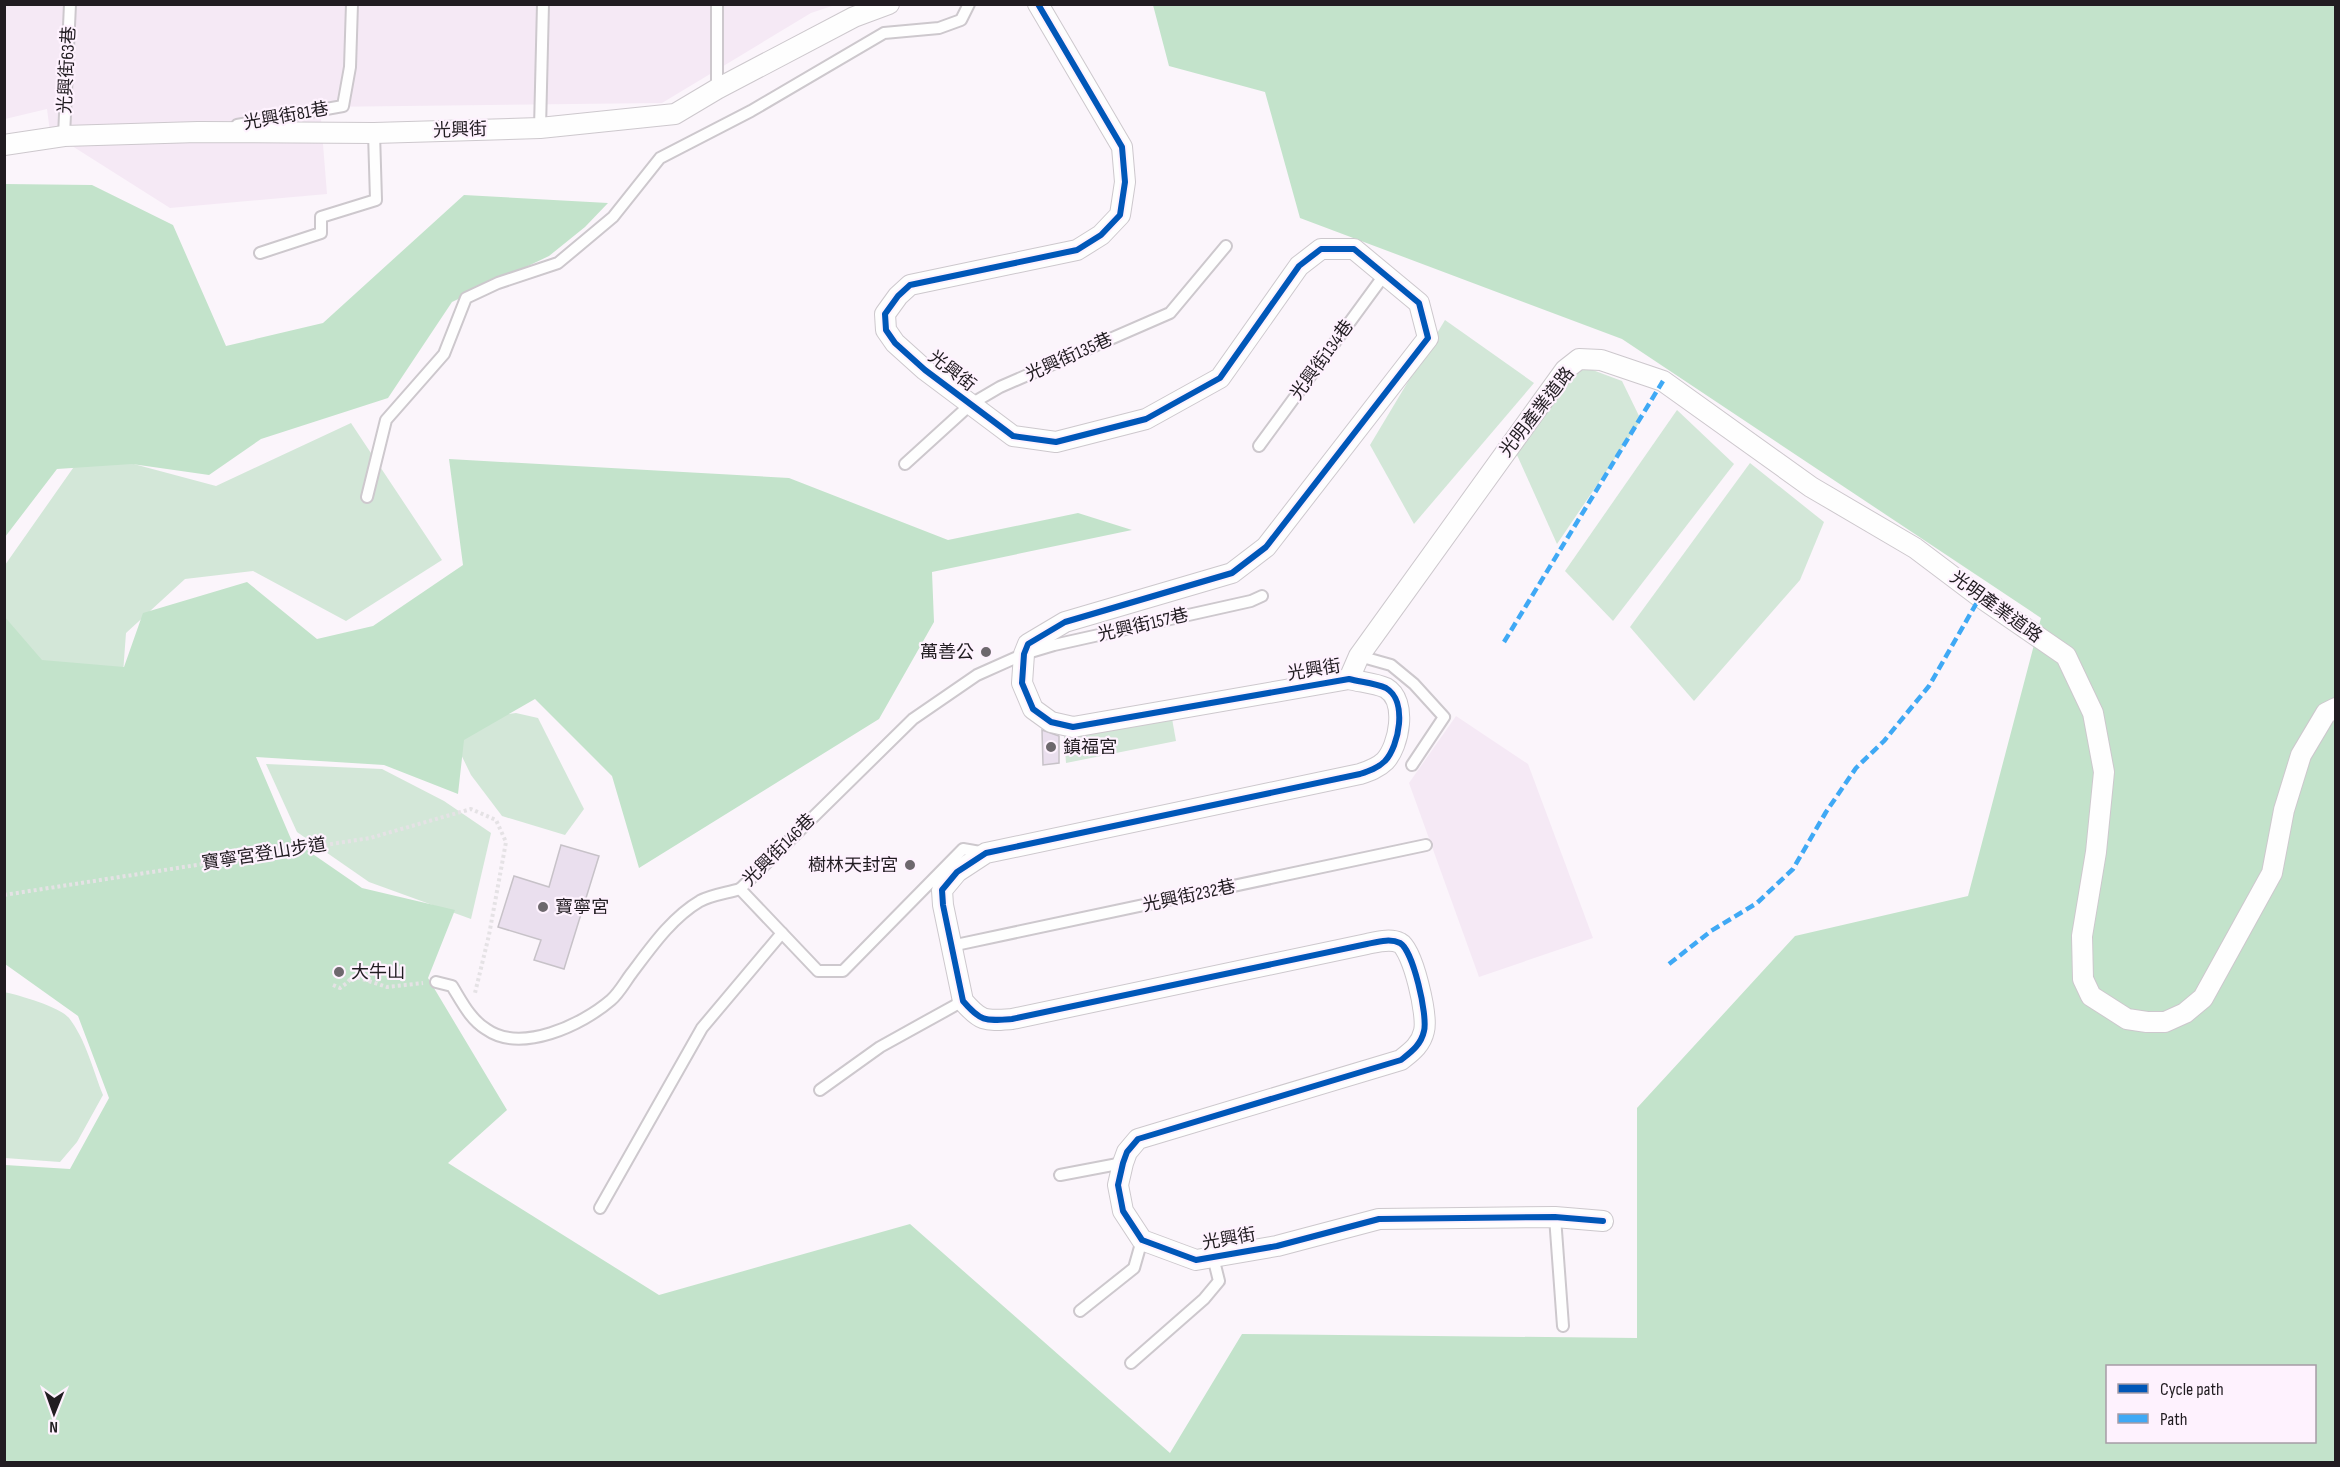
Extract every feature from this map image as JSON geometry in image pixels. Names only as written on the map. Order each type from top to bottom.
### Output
[{"type":"street","name":"光興街","points":[[4,145],[64,136],[198,132],[374,133],[540,128],[675,114],[854,11],[889,4]]},
{"type":"street","name":"光興街","points":[[963,1001],[943,905],[942,890],[957,872],[986,853],[1377,768],[1387,759],[1401,720],[1396,700],[1386,689],[1349,679],[1073,727],[1051,722],[1033,709],[1022,683],[1024,654],[1028,644],[1065,622],[1232,573],[1266,547],[1428,338],[1419,303],[1385,274],[1354,249],[1321,249],[1299,266],[1220,378],[1146,419],[1056,442],[1013,436],[925,370],[895,343],[886,330],[885,314],[898,296],[910,285],[1077,249],[1101,235],[1120,215],[1125,182],[1122,147],[1038,4]]},
{"type":"street","name":"光明產業道路","points":[[1349,679],[1359,657],[1565,370],[1579,359],[1601,360],[1663,381],[1811,486],[1916,548],[1980,597],[2066,656],[2093,713],[2104,772],[2096,852],[2082,936],[2083,979],[2091,996],[2127,1019],[2165,1022],[2185,1013],[2203,998],[2272,873],[2284,810],[2301,755],[2326,713],[2336,708]]},
{"type":"street","points":[[963,1001],[986,1021],[1012,1019],[1367,944],[1387,941],[1400,943],[1406,950],[1422,996],[1425,1014],[1424,1031],[1418,1046],[1401,1060],[1138,1138],[1127,1152],[1118,1185],[1123,1211],[1142,1240]]},
{"type":"street","name":"光興街","points":[[1142,1240],[1196,1260],[1277,1246],[1379,1219],[1555,1217],[1603,1221]]},
{"type":"lane","name":"光興街63巷","points":[[64,136],[70,4]]},
{"type":"lane","name":"光興街81巷","points":[[198,132],[343,106],[350,67],[352,4]]},
{"type":"lane","points":[[540,128],[543,4]]},
{"type":"lane","points":[[717,4],[717,89]]},
{"type":"lane","points":[[367,497],[386,420],[444,354],[465,298],[498,283],[558,263],[613,217],[660,158],[752,111],[884,33],[939,28],[961,20],[969,4]]},
{"type":"lane","points":[[260,253],[321,233],[321,217],[376,200],[374,133]]},
{"type":"lane","name":"光興街135巷","points":[[905,465],[971,404],[1000,387],[1170,313],[1226,246]]},
{"type":"lane","name":"光興街134巷","points":[[1259,446],[1385,274]]},
{"type":"lane","name":"光興街157巷","points":[[1024,654],[1054,645],[1251,601],[1262,596]]},
{"type":"lane","name":"光興街146巷","points":[[986,853],[963,849],[843,971],[818,971],[740,889],[913,719],[977,675],[1024,654]]},
{"type":"lane","points":[[1359,657],[1391,665],[1414,684],[1444,717],[1412,765]]},
{"type":"lane","name":"光興街232巷","points":[[951,946],[1426,845]]},
{"type":"lane","points":[[436,982],[452,986],[471,1016],[501,1038],[517,1041],[543,1035],[578,1022],[612,999],[664,931],[700,901],[740,889]]},
{"type":"lane","points":[[600,1208],[702,1028],[782,933]]},
{"type":"lane","points":[[820,1090],[880,1047],[963,1001]]},
{"type":"lane","points":[[1060,1175],[1123,1163]]},
{"type":"lane","points":[[1555,1217],[1563,1326]]},
{"type":"lane","points":[[1080,1311],[1134,1268],[1142,1240]]},
{"type":"lane","points":[[1131,1363],[1204,1299],[1219,1281],[1213,1257]]},
{"type":"path","points":[[333,985],[340,988],[353,976],[387,987],[436,982]]},
{"type":"shaded area","points":[[4,5],[835,5],[811,13],[662,103],[320,107],[327,194],[170,208],[50,132],[47,109],[5,119]]},
{"type":"shaded area","points":[[1456,716],[1528,764],[1593,938],[1479,977],[1409,783]]},
{"type":"green space","points":[[1153,5],[2335,5],[2335,1462],[5,1462],[5,1165],[70,1169],[109,1098],[78,1016],[5,964],[4,616],[42,660],[124,667],[143,613],[247,582],[317,639],[373,626],[463,565],[449,459],[789,478],[948,540],[1078,513],[1132,530],[932,572],[934,622],[879,719],[639,868],[612,776],[535,699],[464,740],[458,794],[384,765],[256,757],[291,839],[362,888],[455,910],[428,978],[507,1110],[448,1163],[659,1295],[910,1224],[1170,1453],[1242,1334],[1637,1338],[1637,1108],[1795,936],[1968,896],[2041,618],[1622,339],[1300,218],[1265,92],[1169,66]]},
{"type":"green space","points":[[5,184],[92,185],[173,225],[226,346],[323,323],[464,195],[608,203],[585,227],[549,256],[452,302],[388,398],[261,439],[209,475],[132,464],[57,469],[5,537]]},
{"type":"green space","points":[[1445,320],[1534,383],[1414,524],[1370,445]]},
{"type":"green space","points":[[1582,366],[1622,381],[1641,420],[1557,544],[1517,455],[1557,383]]},
{"type":"green space","points":[[1677,410],[1734,464],[1613,621],[1565,571]]},
{"type":"green space","points":[[351,423],[442,560],[346,621],[253,571],[185,579],[126,633],[121,700],[5,657],[5,565],[85,451],[216,486]]},
{"type":"green space","points":[[1750,463],[1824,522],[1800,580],[1694,701],[1630,627]]},
{"type":"green space","points":[[516,713],[538,718],[584,809],[565,835],[502,816],[471,775],[453,738],[467,719]]},
{"type":"green space","points":[[1171,713],[1176,741],[1066,763],[1064,736]]},
{"type":"green space","points":[[266,764],[382,769],[444,801],[491,833],[471,919],[369,882],[297,832]]},
{"type":"green space","points":[[4,992],[48,1006],[69,1018],[85,1045],[103,1095],[77,1142],[60,1162],[5,1158]]},
{"type":"building","name":"鎮福宮","points":[[1042,730],[1059,736],[1059,763],[1043,765]]},
{"type":"building","name":"寶寧宮","points":[[561,845],[599,856],[564,969],[534,960],[541,940],[498,927],[514,876],[549,887]]},
{"type":"marked path","points":[[1504,642],[1663,381]]},
{"type":"marked path","points":[[1669,964],[1711,931],[1757,903],[1793,869],[1826,812],[1856,768],[1884,741],[1929,686],[1980,597]]},
{"type":"cycle path","points":[[1038,4],[1122,147],[1125,182],[1120,215],[1101,235],[1077,250],[910,285],[898,296],[885,314],[886,330],[895,343],[925,370],[1013,436],[1056,442],[1146,419],[1220,378],[1299,266],[1321,249],[1354,249],[1419,303],[1428,338],[1266,547],[1232,573],[1065,622],[1028,644],[1024,654],[1022,683],[1033,709],[1051,722],[1073,727],[1349,679],[1386,688],[1393,694],[1397,703],[1399,724],[1394,745],[1385,761],[1360,774],[986,853],[957,872],[942,890],[943,905],[963,1001],[974,1013],[984,1019],[1012,1019],[1375,942],[1400,943],[1410,958],[1422,998],[1424,1031],[1415,1048],[1401,1060],[1138,1139],[1127,1152],[1118,1185],[1123,1211],[1142,1240],[1196,1260],[1277,1246],[1379,1219],[1555,1217],[1603,1221]]},
{"type":"place","name":"萬善公","points":[[986,652]]},
{"type":"place","name":"鎮福宮","points":[[1051,747]]},
{"type":"place","name":"樹林天封宮","points":[[910,865]]},
{"type":"place","name":"寶寧宮","points":[[543,907]]},
{"type":"place","name":"大牛山","points":[[339,972]]}]
